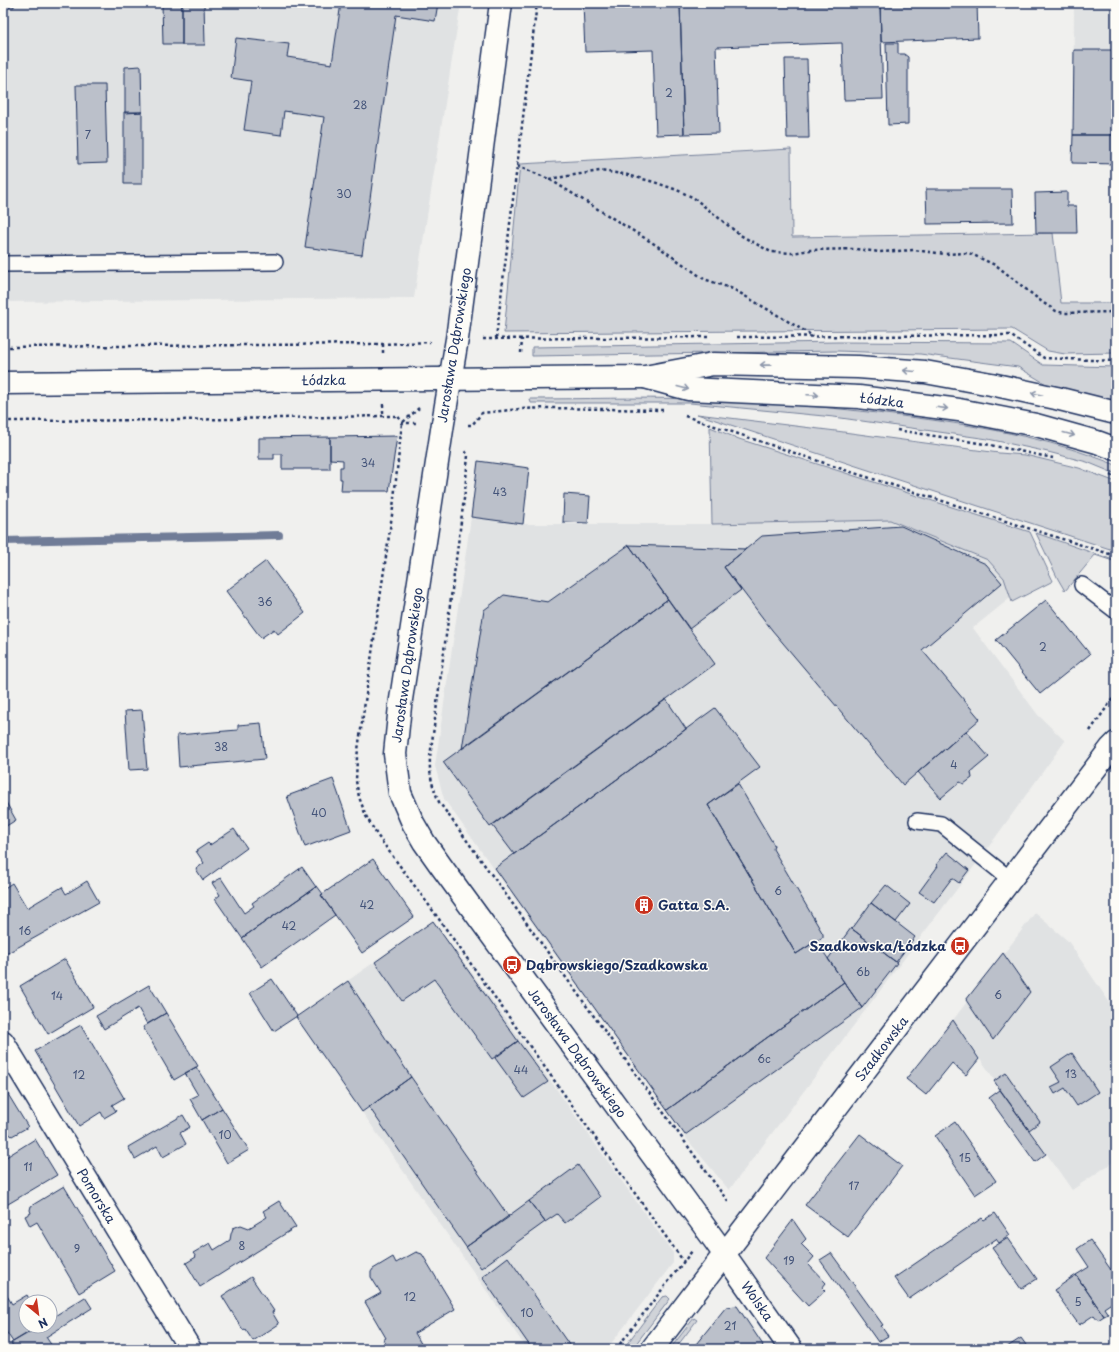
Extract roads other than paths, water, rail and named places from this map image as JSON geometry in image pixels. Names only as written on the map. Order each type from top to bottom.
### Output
[{"type":"street","name":"Jarosława Dąbrowskiego","points":[[501,3],[457,339],[400,706],[395,754],[400,793],[413,823],[440,866],[724,1254]]},
{"type":"street","name":"Łódzka","points":[[3,383],[645,377],[713,364],[858,367],[925,372],[991,384],[1116,413]]},
{"type":"street","name":"Łódzka","points":[[645,377],[688,389],[859,397],[959,410],[1036,425],[1097,442],[1116,449]]},
{"type":"street","name":"Szadkowska","points":[[652,1349],[1114,743]]},
{"type":"street","name":"Pomorska","points":[[3,1042],[190,1349]]},
{"type":"street","name":"Wolska","points":[[724,1254],[791,1349]]},
{"type":"lane","points":[[3,264],[275,262]]},
{"type":"lane","points":[[1082,585],[1116,611]]},
{"type":"lane","points":[[917,820],[941,824],[1011,880]]},
{"type":"waterway","points":[[3,541],[279,535]]},
{"type":"place","name":"Gatta S.A.","points":[[644,905]]},
{"type":"place","name":"Szadkowska/Łódzka","points":[[960,946]]},
{"type":"place","name":"Dąbrowskiego/Szadkowska","points":[[512,965]]}]
